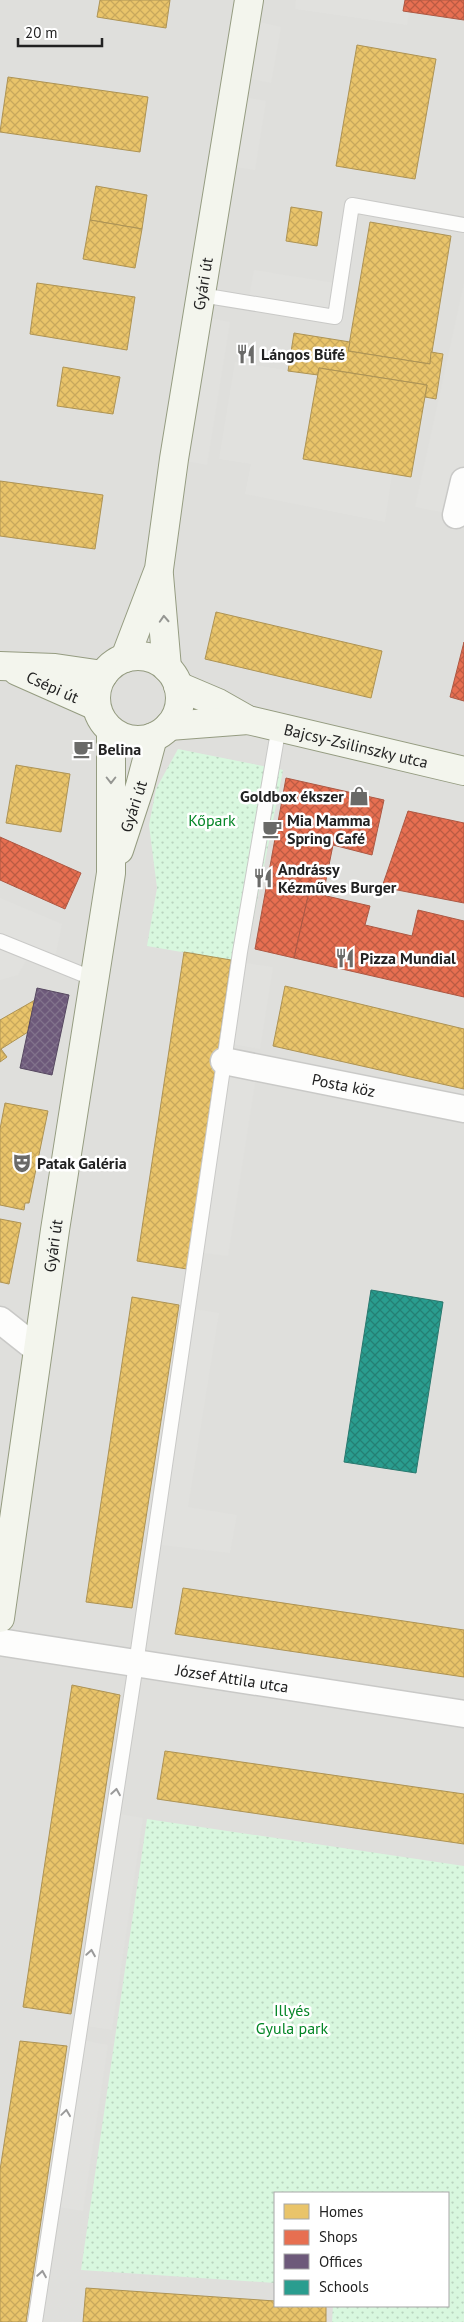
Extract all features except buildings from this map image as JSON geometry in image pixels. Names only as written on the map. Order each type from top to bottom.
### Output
[{"type":"street","name":"Gyári út","points":[[125,658],[158,569],[249,0]]},
{"type":"street","points":[[456,515],[464,481]]},
{"type":"street","name":"Gyári út","points":[[158,569],[172,677]]},
{"type":"street","points":[[147,657],[158,661],[172,677],[180,700],[176,714],[161,731],[143,740],[131,740],[120,737],[111,731],[101,720],[96,706],[96,689],[103,674],[112,664],[125,658],[147,657]]},
{"type":"street","name":"Csépi út","points":[[5,667],[55,668],[103,674]]},
{"type":"street","name":"Csépi út","points":[[5,667],[96,706]]},
{"type":"street","name":"Bajcsy-Zsilinszky utca","points":[[172,677],[248,720]]},
{"type":"street","name":"Bajcsy-Zsilinszky utca","points":[[161,731],[248,720],[464,771]]},
{"type":"street","name":"Gyári út","points":[[0,1618],[6,1535],[38,1350],[111,873],[111,731]]},
{"type":"street","name":"Gyári út","points":[[111,873],[140,786],[161,731]]},
{"type":"street","name":"Posta köz","points":[[224,1061],[464,1109]]},
{"type":"street","points":[[0,1320],[38,1350]]},
{"type":"street","name":"József Attila utca","points":[[0,1642],[464,1714]]},
{"type":"lane","points":[[201,295],[335,317],[352,205],[464,225]]},
{"type":"lane","points":[[35,2322],[136,1664],[244,924],[279,726]]},
{"type":"lane","points":[[0,941],[94,979]]},
{"type":"shaded area","points":[[0,0],[464,0],[464,2322],[0,2322]]},
{"type":"shaded area","points":[[296,0],[411,0],[407,25],[295,9]]},
{"type":"shaded area","points":[[246,19],[281,27],[271,83],[236,76]]},
{"type":"shaded area","points":[[233,95],[266,101],[255,170],[222,165]]},
{"type":"shaded area","points":[[254,270],[335,283],[328,316],[248,303]]},
{"type":"shaded area","points":[[464,283],[464,481],[456,515],[415,507]]},
{"type":"shaded area","points":[[198,316],[230,322],[207,465],[174,459]]},
{"type":"shaded area","points":[[235,362],[318,375],[304,459],[392,474],[385,522],[245,494],[251,464],[219,459]]},
{"type":"shaded area","points":[[0,898],[62,924],[54,963],[30,954],[18,975],[0,980]]},
{"type":"shaded area","points":[[239,962],[273,967],[260,1049],[226,1043]]},
{"type":"shaded area","points":[[222,1071],[256,1077],[228,1256],[196,1252]]},
{"type":"shaded area","points":[[188,1308],[219,1313],[188,1507],[237,1515],[230,1553],[153,1544]]},
{"type":"shaded area","points":[[113,1813],[143,1818],[112,2030],[80,2025]]},
{"type":"shaded area","points":[[77,2039],[108,2045],[83,2211],[52,2206]]},
{"type":"green space","name":"Kőpark","points":[[178,749],[283,770],[245,963],[147,946],[157,888],[149,825],[156,789]]},
{"type":"green space","name":"Illyés Gyula park","points":[[147,1819],[464,1866],[464,2322],[332,2322],[333,2307],[449,2307],[449,2192],[274,2192],[274,2283],[81,2270]]},
{"type":"place","name":"Lángos Büfé","points":[[246,354]]},
{"type":"place","name":"Belina","points":[[83,749]]},
{"type":"place","name":"Goldbox ékszer","points":[[359,796]]},
{"type":"place","name":"Mia Mamma Spring Café","points":[[272,829]]},
{"type":"place","name":"Andrássy Kézműves Burger","points":[[263,878]]},
{"type":"place","name":"Pizza Mundial","points":[[345,958]]},
{"type":"place","name":"Patak Galéria","points":[[22,1163]]}]
